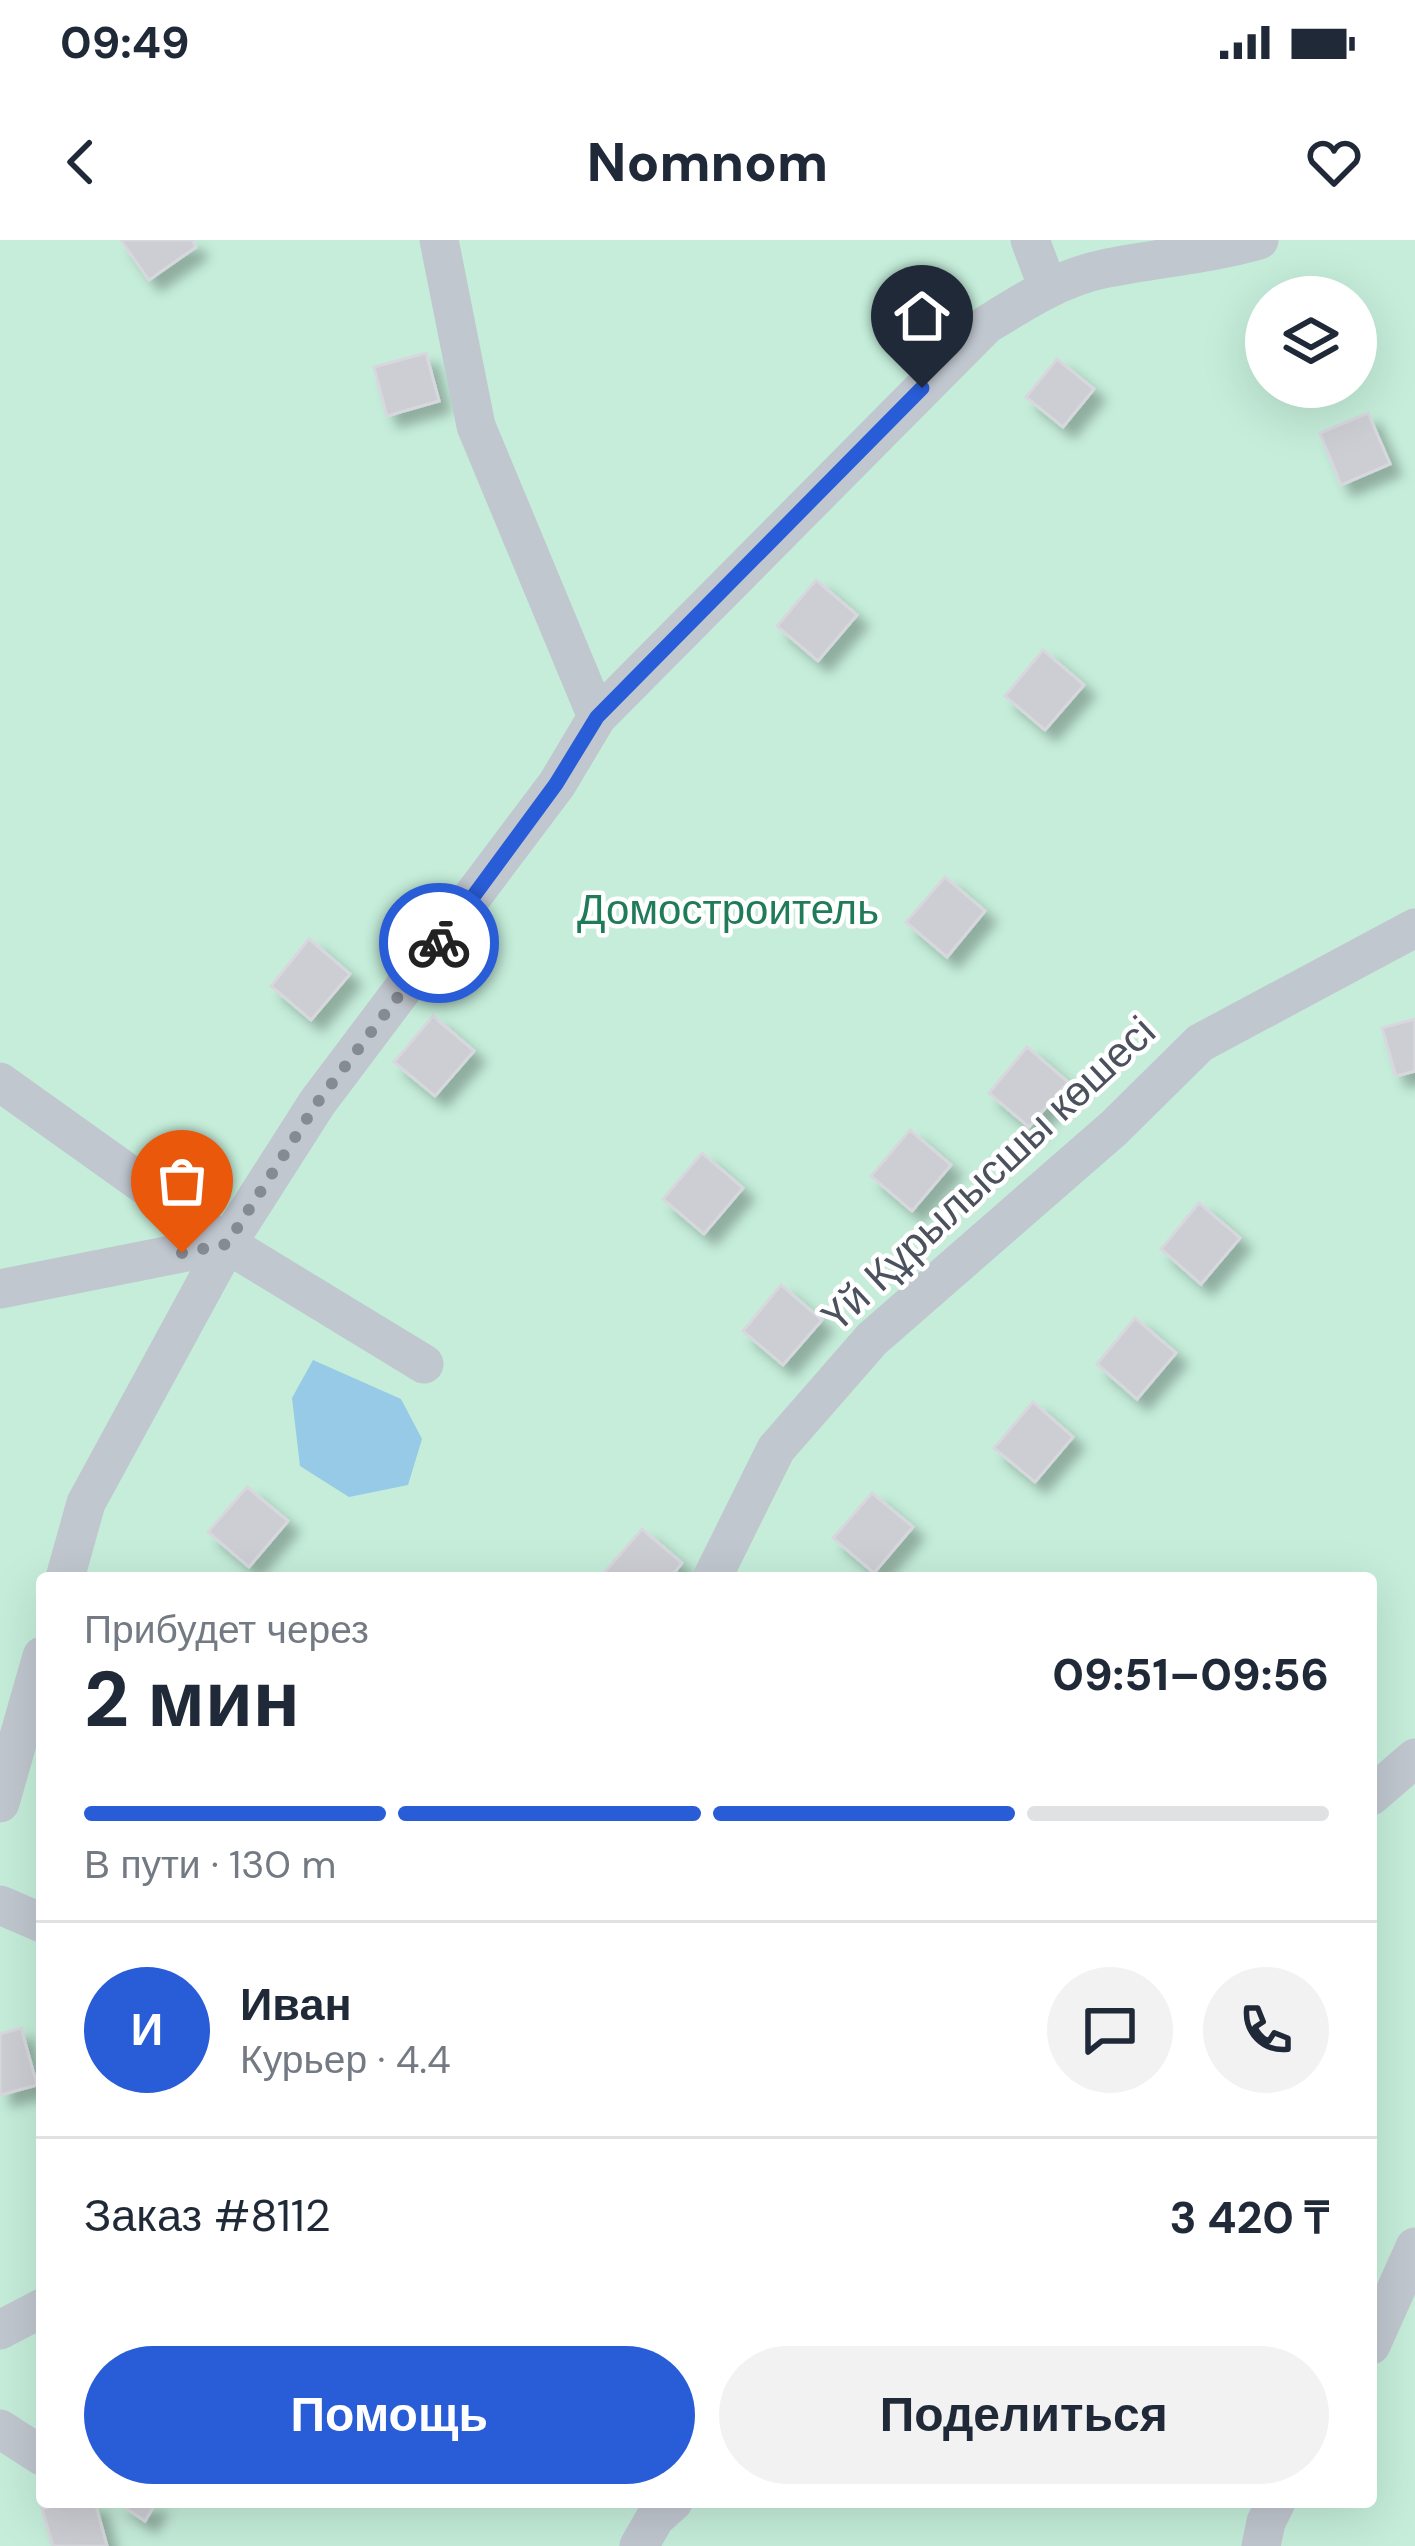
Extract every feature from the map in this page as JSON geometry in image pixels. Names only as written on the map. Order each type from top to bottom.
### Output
[{"type":"street","points":[[439,240],[476,426],[597,717]]},
{"type":"street","points":[[1030,240],[1048,287]]},
{"type":"street","points":[[67,1572],[86,1503],[227,1244],[317,1103],[556,784],[597,717],[986,325],[1048,287],[1100,269],[1259,240]]},
{"type":"street","name":"Үй Құрылысшы көшесі","points":[[715,1572],[776,1449],[872,1339],[1114,1128],[1200,1043],[1415,928]]},
{"type":"street","points":[[0,1082],[227,1244],[424,1364]]},
{"type":"street","points":[[0,1289],[227,1244]]},
{"type":"street","points":[[0,1803],[36,1677]]},
{"type":"street","points":[[1377,1791],[1415,1759]]},
{"type":"street","points":[[0,1905],[36,1920]]},
{"type":"street","points":[[1377,2331],[1415,2247]]},
{"type":"street","points":[[0,2330],[36,2311]]},
{"type":"street","points":[[0,2429],[36,2452]]},
{"type":"street","points":[[639,2546],[667,2508]]},
{"type":"street","points":[[1261,2546],[1273,2508]]},
{"type":"green space","name":"Домостроитель","points":[[0,240],[1415,240],[1415,2546],[0,2546]]},
{"type":"water","points":[[313,1360],[401,1399],[422,1439],[408,1485],[349,1497],[300,1466],[292,1398]]},
{"type":"building","points":[[121,240],[192,240],[196,247],[149,280]]},
{"type":"building","points":[[426,353],[439,401],[387,416],[374,367]]},
{"type":"building","points":[[1057,359],[1094,389],[1063,427],[1026,397]]},
{"type":"building","points":[[1368,413],[1390,464],[1341,485],[1320,433]]},
{"type":"building","points":[[816,580],[857,615],[818,661],[777,626]]},
{"type":"building","points":[[1043,650],[1084,685],[1045,730],[1005,696]]},
{"type":"building","points":[[945,877],[985,911],[947,957],[906,922]]},
{"type":"building","points":[[309,939],[350,974],[311,1020],[271,986]]},
{"type":"building","points":[[433,1016],[474,1051],[435,1096],[394,1062]]},
{"type":"building","points":[[1415,1019],[1415,1071],[1396,1076],[1382,1028]]},
{"type":"building","points":[[1027,1047],[1068,1082],[1029,1127],[989,1093]]},
{"type":"building","points":[[910,1130],[951,1165],[912,1211],[871,1176]]},
{"type":"building","points":[[702,1153],[743,1188],[704,1234],[663,1199]]},
{"type":"building","points":[[1199,1203],[1240,1238],[1201,1284],[1161,1249]]},
{"type":"building","points":[[781,1285],[822,1320],[783,1365],[743,1331]]},
{"type":"building","points":[[1135,1318],[1176,1353],[1137,1399],[1097,1364]]},
{"type":"building","points":[[1033,1402],[1073,1437],[1035,1482],[994,1448]]},
{"type":"building","points":[[247,1487],[288,1521],[249,1567],[208,1532]]},
{"type":"building","points":[[872,1493],[913,1527],[875,1572],[833,1538]]},
{"type":"building","points":[[642,1529],[682,1563],[675,1572],[605,1572]]},
{"type":"building","points":[[21,2028],[36,2085],[0,2095],[0,2034]]},
{"type":"building","points":[[97,2508],[107,2546],[53,2546],[42,2509]]},
{"type":"building","points":[[126,2508],[153,2508],[145,2521]]},
{"type":"way so far","points":[[182,1253],[227,1244],[317,1103],[439,943]]},
{"type":"route","points":[[439,943],[556,784],[597,717],[922,388]]}]
